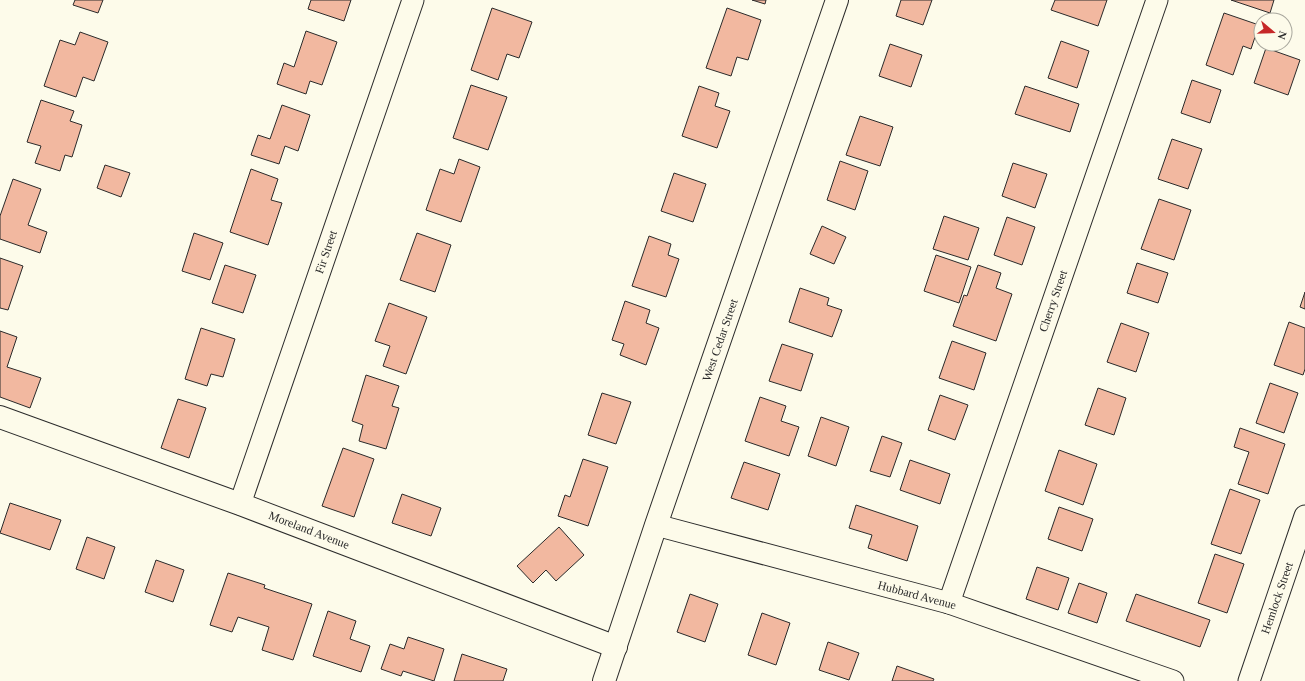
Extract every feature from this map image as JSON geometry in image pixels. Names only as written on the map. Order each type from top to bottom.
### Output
[{"type":"street","name":"Fir Street","points":[[240,504],[413,0]]},
{"type":"street","name":"West Cedar Street","points":[[604,681],[656,525],[837,0]]},
{"type":"street","name":"Cherry Street","points":[[950,603],[1157,0]]},
{"type":"street","name":"Moreland Avenue","points":[[0,417],[240,504],[616,647]]},
{"type":"street","name":"Hemlock Street","points":[[1249,681],[1305,516]]},
{"type":"street","name":"Hubbard Avenue","points":[[656,525],[950,603],[1173,681]]},
{"type":"building","points":[[75,0],[103,0],[98,13],[73,5]]},
{"type":"building","points":[[311,0],[351,0],[344,21],[308,9]]},
{"type":"building","points":[[752,0],[766,0],[765,4]]},
{"type":"building","points":[[901,0],[932,0],[923,25],[896,16]]},
{"type":"building","points":[[1055,0],[1107,0],[1098,26],[1051,10]]},
{"type":"building","points":[[1231,0],[1274,0],[1270,12]]},
{"type":"building","points":[[492,8],[532,22],[519,58],[507,54],[498,80],[471,70]]},
{"type":"building","points":[[727,8],[761,20],[748,60],[737,57],[731,76],[706,68]]},
{"type":"building","points":[[1224,13],[1253,23],[1253,43],[1251,49],[1243,46],[1233,75],[1206,65]]},
{"type":"building","points":[[306,31],[337,42],[322,85],[310,81],[306,94],[277,84],[284,63],[294,67]]},
{"type":"building","points":[[80,32],[108,42],[94,81],[83,77],[76,97],[44,86],[60,40],[75,45]]},
{"type":"building","points":[[1061,41],[1089,51],[1077,88],[1048,78]]},
{"type":"building","points":[[890,44],[922,55],[911,87],[879,76]]},
{"type":"building","points":[[1265,52],[1277,52],[1300,60],[1288,95],[1254,83]]},
{"type":"building","points":[[1192,80],[1221,90],[1210,123],[1181,113]]},
{"type":"building","points":[[471,85],[507,97],[488,150],[453,138]]},
{"type":"building","points":[[699,86],[719,93],[715,106],[730,111],[717,148],[682,136]]},
{"type":"building","points":[[1025,86],[1079,104],[1070,132],[1015,114]]},
{"type":"building","points":[[41,100],[74,111],[70,121],[82,125],[72,157],[65,155],[60,171],[35,163],[41,146],[27,142]]},
{"type":"building","points":[[282,105],[310,115],[298,151],[285,146],[279,164],[251,155],[258,135],[270,139]]},
{"type":"building","points":[[860,116],[893,127],[880,166],[846,155]]},
{"type":"building","points":[[1172,139],[1202,149],[1188,189],[1158,179]]},
{"type":"building","points":[[459,159],[480,167],[461,222],[426,210],[440,169],[454,174]]},
{"type":"building","points":[[840,161],[868,171],[855,210],[827,200]]},
{"type":"building","points":[[1013,163],[1047,174],[1035,208],[1002,196]]},
{"type":"building","points":[[105,165],[130,173],[121,197],[97,188]]},
{"type":"building","points":[[251,169],[278,179],[271,200],[282,203],[268,245],[230,232]]},
{"type":"building","points":[[674,173],[706,184],[693,222],[661,211]]},
{"type":"building","points":[[13,179],[41,189],[28,225],[47,232],[40,253],[0,239],[0,216]]},
{"type":"building","points":[[1159,199],[1191,210],[1174,260],[1141,249]]},
{"type":"building","points":[[944,216],[979,228],[968,260],[933,249]]},
{"type":"building","points":[[1007,217],[1035,227],[1022,265],[994,255]]},
{"type":"building","points":[[822,226],[846,237],[834,264],[810,254]]},
{"type":"building","points":[[194,233],[223,243],[210,280],[182,271]]},
{"type":"building","points":[[417,233],[451,245],[435,292],[400,280]]},
{"type":"building","points":[[649,236],[671,244],[668,255],[679,259],[666,297],[632,286]]},
{"type":"building","points":[[936,255],[971,267],[959,303],[924,291]]},
{"type":"building","points":[[0,258],[23,266],[8,310],[0,308]]},
{"type":"building","points":[[1137,263],[1168,273],[1158,303],[1127,293]]},
{"type":"building","points":[[225,265],[256,275],[243,313],[212,303]]},
{"type":"building","points":[[978,265],[1001,273],[996,288],[1012,294],[996,341],[953,326],[964,295],[967,296]]},
{"type":"building","points":[[800,288],[829,298],[827,305],[842,310],[832,337],[789,322]]},
{"type":"building","points":[[1305,292],[1305,309],[1300,307]]},
{"type":"building","points":[[625,301],[650,310],[646,323],[659,328],[646,365],[620,355],[624,344],[612,340]]},
{"type":"building","points":[[389,303],[427,317],[406,374],[383,366],[390,346],[375,341]]},
{"type":"building","points":[[1289,322],[1305,328],[1305,369],[1303,375],[1274,365]]},
{"type":"building","points":[[1121,323],[1149,333],[1136,372],[1107,362]]},
{"type":"building","points":[[201,328],[235,339],[223,377],[211,374],[207,386],[185,379]]},
{"type":"building","points":[[0,331],[17,337],[7,367],[41,378],[30,408],[0,397]]},
{"type":"building","points":[[952,341],[986,353],[974,390],[939,378]]},
{"type":"building","points":[[782,344],[813,354],[801,391],[769,381]]},
{"type":"building","points":[[366,375],[399,386],[392,406],[399,408],[386,449],[359,441],[363,425],[352,421]]},
{"type":"building","points":[[1270,383],[1298,393],[1284,433],[1256,423]]},
{"type":"building","points":[[1098,388],[1126,398],[1114,435],[1085,425]]},
{"type":"building","points":[[602,393],[631,402],[616,444],[588,435]]},
{"type":"building","points":[[940,395],[968,405],[955,440],[928,430]]},
{"type":"building","points":[[760,397],[786,406],[781,421],[799,427],[789,456],[745,441]]},
{"type":"building","points":[[178,399],[206,408],[189,458],[161,448]]},
{"type":"building","points":[[821,417],[849,427],[836,466],[808,456]]},
{"type":"building","points":[[1240,428],[1285,444],[1268,494],[1238,484],[1249,452],[1234,447]]},
{"type":"building","points":[[882,436],[902,443],[890,477],[870,471]]},
{"type":"building","points":[[343,448],[374,459],[354,517],[322,506]]},
{"type":"building","points":[[1059,450],[1097,464],[1083,505],[1045,491]]},
{"type":"building","points":[[583,459],[608,467],[588,526],[558,516],[565,495],[570,497]]},
{"type":"building","points":[[910,460],[950,474],[940,504],[900,490]]},
{"type":"building","points":[[744,462],[780,474],[768,510],[731,498]]},
{"type":"building","points":[[1230,489],[1260,500],[1241,554],[1211,544]]},
{"type":"building","points":[[402,494],[441,508],[431,536],[392,523]]},
{"type":"building","points":[[10,503],[61,520],[50,550],[0,533]]},
{"type":"building","points":[[856,505],[918,526],[907,561],[868,548],[872,535],[849,528]]},
{"type":"building","points":[[1059,507],[1093,519],[1082,551],[1048,539]]},
{"type":"building","points":[[559,527],[584,555],[556,581],[546,570],[533,583],[517,566]]},
{"type":"building","points":[[87,537],[115,547],[104,579],[76,569]]},
{"type":"building","points":[[1215,554],[1244,564],[1227,613],[1198,603]]},
{"type":"building","points":[[156,560],[184,570],[173,602],[145,592]]},
{"type":"building","points":[[1037,567],[1069,578],[1058,610],[1026,599]]},
{"type":"building","points":[[228,573],[265,585],[264,588],[312,604],[293,660],[262,650],[269,627],[238,617],[232,632],[210,625]]},
{"type":"building","points":[[1079,583],[1107,593],[1097,623],[1068,613]]},
{"type":"building","points":[[690,594],[718,604],[705,642],[677,632]]},
{"type":"building","points":[[1136,594],[1210,620],[1200,647],[1126,621]]},
{"type":"building","points":[[328,611],[356,621],[350,639],[370,646],[361,672],[313,656]]},
{"type":"building","points":[[762,613],[790,623],[776,665],[748,655]]},
{"type":"building","points":[[408,637],[444,649],[434,681],[403,671],[401,676],[381,669],[390,644],[404,649]]},
{"type":"building","points":[[828,642],[859,653],[849,680],[819,670]]},
{"type":"building","points":[[462,654],[507,669],[503,681],[454,681]]},
{"type":"building","points":[[897,666],[934,679],[933,681],[892,681]]}]
